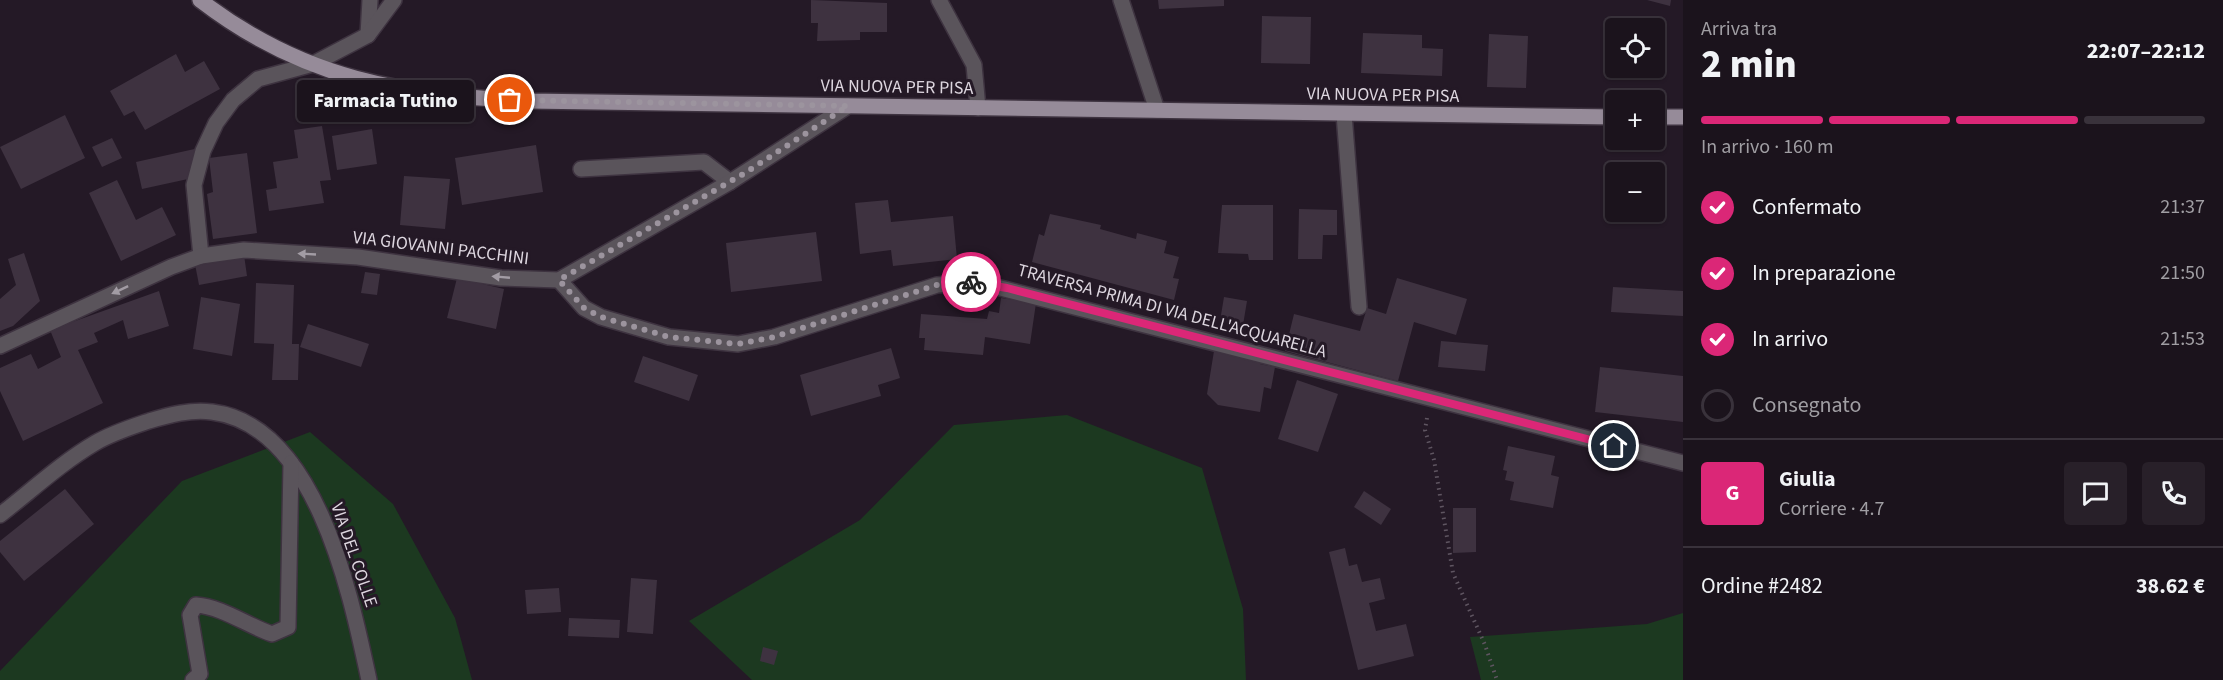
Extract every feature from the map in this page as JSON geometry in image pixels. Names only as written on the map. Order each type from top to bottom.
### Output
[{"type":"main road","name":"VIA NUOVA PER PISA","points":[[200,0],[256,38],[313,64],[376,85],[452,98],[1605,117]]},
{"type":"main road","points":[[1665,117],[1683,117]]},
{"type":"street","points":[[368,35],[370,0]]},
{"type":"street","points":[[201,256],[195,185],[203,151],[216,123],[233,100],[258,79],[313,64],[368,35],[394,0]]},
{"type":"street","points":[[939,0],[974,65],[978,108]]},
{"type":"street","points":[[1121,0],[1157,110]]},
{"type":"street","points":[[559,280],[730,182],[848,106]]},
{"type":"street","points":[[1344,114],[1359,306]]},
{"type":"street","points":[[581,170],[704,162],[730,182]]},
{"type":"street","name":"VIA GIOVANNI PACCHINI","points":[[0,346],[171,267],[201,256],[244,250],[358,256],[501,278],[559,280]]},
{"type":"street","name":"TRAVERSA PRIMA DI VIA DELL'ACQUARELLA","points":[[559,280],[584,308],[601,317],[669,337],[738,344],[774,337],[937,285],[977,282],[1683,463]]},
{"type":"street","name":"VIA DEL COLLE","points":[[0,515],[95,443],[120,430],[189,412],[214,412],[239,420],[267,437],[308,487],[332,542],[356,617],[369,680]]},
{"type":"street","points":[[193,680],[200,674],[190,615],[195,605],[212,606],[253,628],[272,634],[288,627],[291,464]]},
{"type":"path","points":[[1429,399],[1425,430],[1434,460],[1453,573],[1485,645],[1497,680]]},
{"type":"green space","points":[[1067,415],[1202,468],[1243,609],[1246,680],[752,680],[689,621],[860,520],[954,425]]},
{"type":"green space","points":[[310,432],[393,504],[455,618],[472,680],[0,680],[0,671],[182,481]]},
{"type":"green space","points":[[1683,613],[1683,680],[1481,680],[1470,637],[1647,624]]},
{"type":"building","points":[[811,0],[887,3],[887,32],[860,32],[860,40],[817,41],[818,23],[811,23]]},
{"type":"building","points":[[1158,0],[1224,0],[1224,6],[1159,9]]},
{"type":"building","points":[[1647,0],[1671,0],[1670,6]]},
{"type":"building","points":[[1262,16],[1311,17],[1310,64],[1261,63]]},
{"type":"building","points":[[1363,33],[1422,35],[1422,48],[1443,49],[1442,76],[1361,73]]},
{"type":"building","points":[[1489,34],[1528,36],[1526,88],[1487,87]]},
{"type":"building","points":[[176,54],[185,72],[204,61],[220,89],[145,130],[134,111],[124,116],[110,91]]},
{"type":"building","points":[[65,115],[85,158],[21,189],[0,147]]},
{"type":"building","points":[[322,126],[331,180],[320,181],[324,203],[269,211],[266,190],[277,188],[273,162],[298,158],[294,130]]},
{"type":"building","points":[[372,129],[377,164],[337,170],[332,136]]},
{"type":"building","points":[[112,138],[122,158],[102,167],[92,147]]},
{"type":"building","points":[[536,145],[543,192],[462,205],[455,158]]},
{"type":"building","points":[[199,148],[188,179],[142,189],[136,162]]},
{"type":"building","points":[[247,153],[257,233],[213,239],[207,194],[213,192],[209,158]]},
{"type":"building","points":[[404,176],[450,179],[445,229],[400,225]]},
{"type":"building","points":[[117,180],[136,220],[162,207],[176,235],[121,261],[89,193]]},
{"type":"building","points":[[888,200],[891,222],[953,216],[957,259],[893,266],[891,250],[860,254],[855,203]]},
{"type":"building","points":[[1222,205],[1273,205],[1273,260],[1249,260],[1248,254],[1218,253]]},
{"type":"building","points":[[1299,209],[1337,210],[1337,235],[1323,235],[1322,259],[1298,259]]},
{"type":"building","points":[[1050,214],[1101,225],[1100,229],[1136,239],[1137,233],[1167,241],[1164,253],[1179,257],[1173,278],[1179,279],[1174,300],[1032,262],[1039,234],[1044,236]]},
{"type":"building","points":[[816,232],[822,281],[731,292],[726,243]]},
{"type":"building","points":[[24,253],[40,301],[13,326],[0,331],[0,299],[16,285],[8,259]]},
{"type":"building","points":[[244,255],[247,276],[199,285],[195,264]]},
{"type":"building","points":[[365,272],[380,274],[377,295],[361,293]]},
{"type":"building","points":[[457,278],[504,289],[496,329],[447,318]]},
{"type":"building","points":[[1397,278],[1467,299],[1456,335],[1414,322],[1398,381],[1285,351],[1294,314],[1360,331],[1367,308],[1386,314]]},
{"type":"building","points":[[256,283],[294,285],[292,344],[299,344],[298,380],[272,380],[274,344],[254,343]]},
{"type":"building","points":[[1613,287],[1683,291],[1683,316],[1611,312]]},
{"type":"building","points":[[159,291],[169,326],[128,339],[123,320],[94,333],[98,342],[78,350],[103,403],[23,441],[0,391],[0,368],[31,354],[38,369],[61,357],[50,330]]},
{"type":"building","points":[[201,297],[240,304],[232,356],[193,349]]},
{"type":"building","points":[[1224,297],[1247,301],[1243,325],[1220,321]]},
{"type":"building","points":[[1001,298],[1036,303],[1030,344],[985,337],[983,355],[924,350],[925,338],[919,338],[921,314],[987,319],[989,311],[999,313]]},
{"type":"building","points":[[308,324],[369,344],[361,367],[300,347]]},
{"type":"building","points":[[1441,341],[1488,345],[1485,371],[1438,367]]},
{"type":"building","points":[[891,348],[900,378],[878,385],[881,396],[811,416],[800,375]]},
{"type":"building","points":[[1214,351],[1260,359],[1260,364],[1275,367],[1271,389],[1264,387],[1260,412],[1218,405],[1207,394]]},
{"type":"building","points":[[643,356],[698,375],[689,401],[634,382]]},
{"type":"building","points":[[1600,367],[1683,376],[1683,422],[1595,412]]},
{"type":"building","points":[[1297,380],[1338,394],[1318,452],[1278,439]]},
{"type":"building","points":[[1508,446],[1555,456],[1551,475],[1559,477],[1553,508],[1510,500],[1514,482],[1505,480],[1507,471],[1503,470]]},
{"type":"building","points":[[65,489],[94,524],[24,581],[0,552],[0,541]]},
{"type":"building","points":[[1364,491],[1391,509],[1381,525],[1354,507]]},
{"type":"building","points":[[1453,508],[1476,508],[1476,552],[1453,553]]},
{"type":"building","points":[[1345,548],[1349,566],[1357,564],[1362,582],[1380,578],[1385,599],[1369,603],[1376,631],[1406,624],[1414,656],[1358,670],[1329,552]]},
{"type":"building","points":[[631,578],[657,580],[653,634],[627,632]]},
{"type":"building","points":[[559,588],[561,612],[527,614],[525,590]]},
{"type":"building","points":[[569,618],[620,620],[619,638],[568,636]]},
{"type":"building","points":[[763,647],[778,651],[774,665],[760,661]]},
{"type":"way so far","points":[[510,100],[848,106],[745,173],[559,280],[584,308],[601,317],[669,337],[738,344],[774,337],[937,285],[971,282]]},
{"type":"place","name":"Farmacia Tutino","points":[[510,100]]},
{"type":"route","points":[[971,282],[1007,288],[1614,446]]}]
